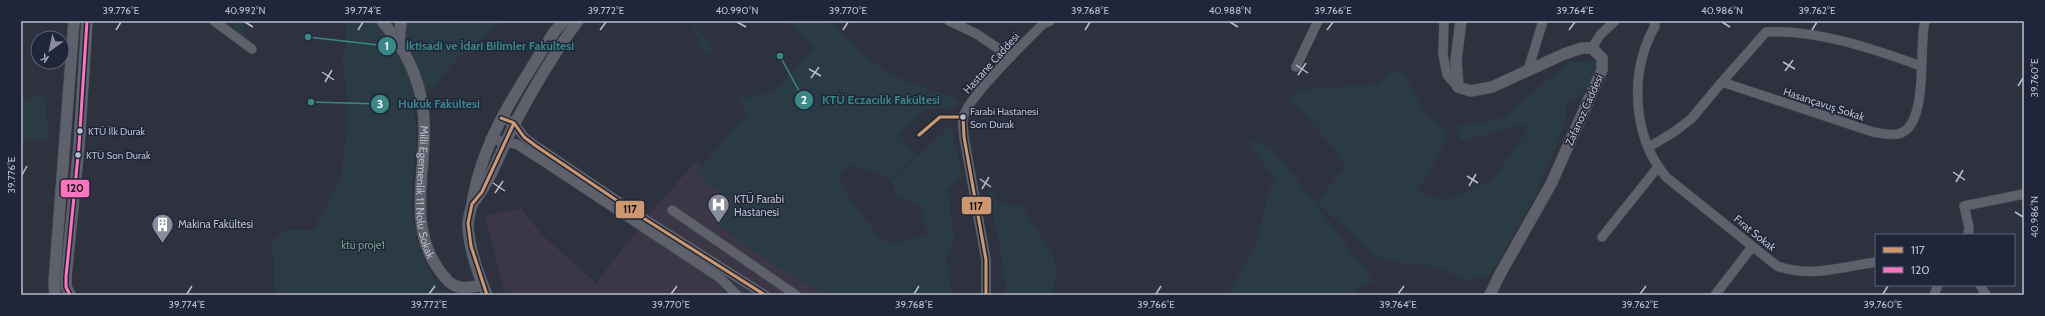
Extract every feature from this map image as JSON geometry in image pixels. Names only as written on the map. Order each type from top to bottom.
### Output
[{"type":"street","points":[[55,295],[54,283],[74,21]]},
{"type":"street","points":[[66,295],[66,277],[79,146],[87,21]]},
{"type":"street","points":[[214,21],[252,49]]},
{"type":"street","name":"Milli Egemenlik 11 Nolu Sokak","points":[[382,21],[399,43],[411,67],[420,91],[424,127],[420,216],[428,250],[435,264],[451,284],[461,288],[485,290]]},
{"type":"street","points":[[399,43],[401,21]]},
{"type":"street","points":[[485,290],[471,246],[468,223],[474,189],[490,139],[500,118],[554,32],[564,21]]},
{"type":"street","points":[[472,204],[482,192],[514,123],[551,57],[578,21]]},
{"type":"street","points":[[949,21],[975,33],[1011,57]]},
{"type":"street","name":"Hastane Caddesi","points":[[986,295],[986,260],[964,137],[963,117],[972,100],[1043,24],[1050,21]]},
{"type":"street","points":[[1296,67],[1318,21]]},
{"type":"street","points":[[1444,21],[1443,54],[1447,75],[1458,87],[1471,91],[1492,87],[1564,54],[1582,48],[1592,48],[1600,35],[1615,21]]},
{"type":"street","points":[[1458,87],[1456,60],[1462,21]]},
{"type":"street","points":[[1528,70],[1543,21]]},
{"type":"street","name":"Fırat Sokak","points":[[1654,21],[1655,26],[1649,36],[1636,96],[1638,114],[1649,147],[1658,167],[1666,177],[1777,266],[1798,272],[1836,270],[1875,262]]},
{"type":"street","name":"Hasançavuş Sokak","points":[[1722,82],[1873,132],[1898,134],[1909,127],[1915,118],[1919,104],[1925,21]]},
{"type":"street","points":[[1649,147],[1674,132],[1691,119],[1766,32],[1799,32],[1861,47],[1921,66]]},
{"type":"street","name":"Zafanoz Caddesi","points":[[1490,295],[1499,276],[1551,184],[1602,70],[1602,58],[1592,48]]},
{"type":"street","points":[[500,118],[514,123],[524,137],[536,146],[636,214],[765,295]]},
{"type":"street","points":[[490,139],[516,144],[701,265],[720,278],[738,295]]},
{"type":"street","points":[[1602,237],[1658,167]]},
{"type":"street","points":[[1968,234],[1969,227],[1964,206],[2024,194]]},
{"type":"street","points":[[672,210],[796,295]]},
{"type":"street","points":[[1715,295],[1752,247]]},
{"type":"street","points":[[1981,286],[1986,295]]},
{"type":"shaded area","name":"KTÜ Farabi Hastanesi","points":[[696,161],[855,265],[923,295],[505,295],[485,216],[521,208],[541,234],[596,283],[655,208]]},
{"type":"green space","points":[[222,21],[254,21],[243,23],[245,38]]},
{"type":"green space","name":"ktü proje1","points":[[345,21],[504,21],[456,60],[432,89],[413,104],[417,128],[411,207],[417,242],[428,269],[441,288],[455,295],[275,295],[272,242],[285,230],[313,230],[340,182],[349,119],[342,57],[346,47]]},
{"type":"green space","points":[[785,21],[828,21],[868,59],[892,75],[959,100],[954,110],[927,109],[899,134],[915,155],[891,179],[851,165],[838,176],[846,194],[879,237],[894,245],[928,233],[921,205],[897,197],[892,179],[951,125],[962,176],[948,190],[954,239],[946,261],[953,295],[919,295],[912,291],[908,295],[883,293],[882,295],[825,295],[754,252],[715,222],[733,200],[696,174],[734,127],[748,116],[738,99],[774,92],[814,47]]},
{"type":"green space","points":[[692,23],[714,47],[710,52],[705,53],[702,51],[691,25]]},
{"type":"green space","points":[[1595,61],[1596,77],[1581,95],[1565,103],[1567,119],[1539,189],[1491,274],[1469,281],[1429,265],[1407,264],[1375,256],[1318,203],[1321,197],[1345,167],[1335,149],[1292,102],[1296,90],[1378,84],[1388,73],[1405,73],[1425,115],[1439,124],[1446,137],[1438,156],[1417,191],[1442,201],[1491,181],[1529,128],[1522,125],[1462,141],[1455,127],[1503,118],[1569,62]]},
{"type":"green space","points":[[44,94],[49,139],[21,142],[21,101]]},
{"type":"green space","points":[[1249,138],[1272,151],[1298,181],[1373,281],[1358,289],[1351,295],[1227,295],[1259,238],[1263,214],[1274,177],[1253,151]]},
{"type":"green space","points":[[988,186],[1000,203],[1016,206],[1023,204],[1030,220],[1050,250],[1053,258],[1056,267],[1054,288],[1055,295],[1006,295],[1004,269]]},
{"type":"transit line","name":"120","points":[[70,295],[66,287],[66,277],[79,146],[87,21]]},
{"type":"transit line","name":"117","points":[[919,135],[940,117],[963,117]]},
{"type":"transit line","name":"117","points":[[963,117],[964,137],[986,260],[986,295]]},
{"type":"transit line","name":"117","points":[[501,118],[514,123],[524,137],[536,146],[637,214],[765,295]]},
{"type":"transit line","name":"117","points":[[487,295],[471,246],[468,223],[472,204],[482,192],[514,123]]},
{"type":"place","name":"İktisadi ve İdari Bilimler Fakültesi","points":[[308,37]]},
{"type":"place","name":"KTÜ Eczacılık Fakültesi","points":[[780,56]]},
{"type":"place","name":"Hukuk Fakültesi","points":[[311,102]]},
{"type":"place","name":"Farabi Hastanesi Son Durak","points":[[963,117]]},
{"type":"place","name":"KTÜ İlk Durak","points":[[80,131]]},
{"type":"place","name":"KTÜ Son Durak","points":[[78,155]]},
{"type":"place","name":"KTÜ Farabi Hastanesi","points":[[718,224]]},
{"type":"place","name":"Makina Fakültesi","points":[[162,244]]}]
